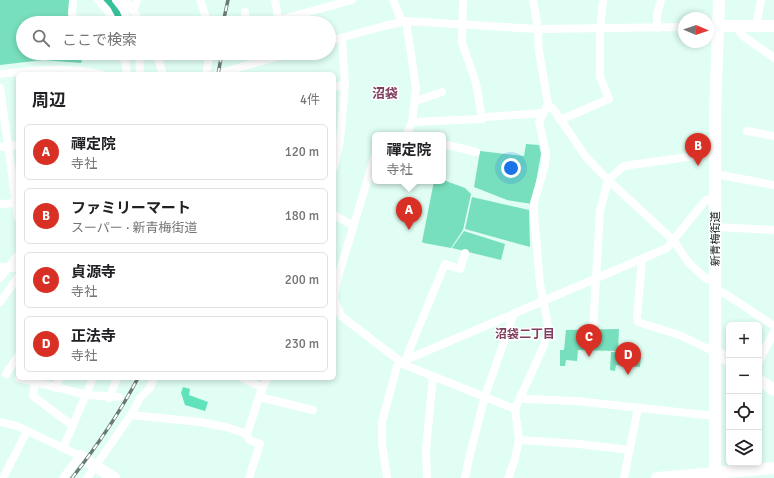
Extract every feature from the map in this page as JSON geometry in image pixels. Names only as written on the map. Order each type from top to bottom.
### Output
[{"type":"main road","name":"新青梅街道","points":[[714,22],[719,0]]},
{"type":"main road","points":[[714,26],[774,26]]},
{"type":"main road","name":"新青梅街道","points":[[713,48],[715,153],[715,476]]},
{"type":"main road","points":[[715,352],[726,358]]},
{"type":"main road","points":[[762,382],[774,390]]},
{"type":"main road","points":[[80,456],[114,478]]},
{"type":"main road","points":[[657,478],[715,476],[774,468]]},
{"type":"street","points":[[73,0],[73,16]]},
{"type":"street","points":[[98,0],[110,16]]},
{"type":"street","points":[[116,0],[126,16]]},
{"type":"street","points":[[125,0],[136,16]]},
{"type":"street","points":[[133,10],[137,0]]},
{"type":"street","points":[[200,0],[206,16]]},
{"type":"street","points":[[275,0],[278,16]]},
{"type":"street","points":[[299,16],[352,0]]},
{"type":"street","points":[[393,0],[404,22],[416,88],[416,101],[412,122],[407,132]]},
{"type":"street","points":[[463,0],[462,43],[476,83],[482,119]]},
{"type":"street","points":[[533,0],[538,51],[548,104],[554,110],[586,157],[608,180],[674,241],[688,262],[705,278],[724,293],[774,326]]},
{"type":"street","points":[[560,120],[609,99],[600,77],[600,29],[603,0]]},
{"type":"street","points":[[657,28],[657,15],[661,0]]},
{"type":"street","points":[[756,26],[761,0]]},
{"type":"street","points":[[245,12],[245,16]]},
{"type":"street","points":[[336,40],[404,22],[537,29],[678,27]]},
{"type":"street","points":[[735,26],[743,36],[774,58]]},
{"type":"street","points":[[336,158],[340,140],[345,85],[342,38]]},
{"type":"street","points":[[125,60],[127,72]]},
{"type":"street","points":[[139,60],[140,72]]},
{"type":"street","points":[[158,60],[162,72]]},
{"type":"street","points":[[206,72],[209,60]]},
{"type":"street","points":[[238,71],[254,60]]},
{"type":"street","points":[[17,72],[42,69],[86,72]]},
{"type":"street","points":[[0,74],[16,72]]},
{"type":"street","points":[[336,87],[345,85]]},
{"type":"street","points":[[0,88],[4,147],[16,203],[0,204]]},
{"type":"street","points":[[416,101],[442,92]]},
{"type":"street","points":[[508,478],[514,462],[519,440],[515,409],[547,339],[547,319],[540,284],[534,203],[545,165],[546,153],[539,122],[548,104]]},
{"type":"street","points":[[412,122],[482,119],[485,117],[543,113]]},
{"type":"street","points":[[747,131],[774,136]]},
{"type":"street","points":[[4,147],[16,145]]},
{"type":"street","points":[[446,145],[476,152]]},
{"type":"street","points":[[593,328],[600,211],[608,180],[624,166],[715,153]]},
{"type":"street","points":[[336,288],[372,165]]},
{"type":"street","points":[[715,174],[774,185]]},
{"type":"street","points":[[387,478],[382,443],[382,422],[397,366],[404,360],[667,248],[706,200],[715,198]]},
{"type":"street","points":[[336,216],[354,226]]},
{"type":"street","points":[[715,227],[774,230]]},
{"type":"street","points":[[404,360],[445,264],[460,269],[465,253]]},
{"type":"street","points":[[0,278],[16,258]]},
{"type":"street","points":[[642,259],[637,318],[638,322],[679,334],[715,352]]},
{"type":"street","points":[[0,302],[16,280]]},
{"type":"street","points":[[336,303],[341,316],[404,360],[405,365],[515,409]]},
{"type":"street","points":[[465,478],[485,396],[514,313]]},
{"type":"street","points":[[761,358],[774,332]]},
{"type":"street","points":[[16,358],[3,374],[16,377]]},
{"type":"street","points":[[427,478],[426,450],[433,376]]},
{"type":"street","points":[[26,380],[86,395],[109,398],[119,397]]},
{"type":"street","points":[[56,388],[59,380]]},
{"type":"street","points":[[63,448],[92,380]]},
{"type":"street","points":[[109,398],[116,380]]},
{"type":"street","points":[[87,478],[140,398],[149,390],[153,380]]},
{"type":"street","points":[[246,380],[263,388]]},
{"type":"street","points":[[250,478],[260,444],[249,440],[247,434],[266,380]]},
{"type":"street","points":[[34,382],[33,396],[73,426]]},
{"type":"street","points":[[259,397],[313,410]]},
{"type":"street","points":[[520,397],[526,399],[576,401],[715,416]]},
{"type":"street","points":[[624,478],[638,408]]},
{"type":"street","points":[[130,415],[200,422],[226,427],[247,434]]},
{"type":"street","points":[[0,422],[17,426],[80,456],[63,478]]},
{"type":"street","points":[[3,478],[27,431]]},
{"type":"street","points":[[519,440],[579,444],[630,450]]},
{"type":"shaded area","points":[[0,0],[69,0],[72,16],[16,16],[16,60],[43,60],[0,65]]},
{"type":"shaded area","points":[[101,0],[114,0],[123,16],[112,16]]},
{"type":"shaded area","points":[[43,60],[82,60],[81,63]]},
{"type":"shaded area","points":[[526,144],[539,145],[541,154],[532,204],[507,200],[474,187],[480,151],[524,156]]},
{"type":"shaded area","points":[[446,181],[465,188],[471,194],[463,230],[451,248],[422,242],[433,184],[446,184]]},
{"type":"shaded area","points":[[472,197],[529,210],[530,247],[465,229]]},
{"type":"shaded area","points":[[464,231],[505,244],[501,260],[452,248]]},
{"type":"shaded area","points":[[619,329],[618,351],[578,350],[577,361],[566,360],[565,366],[560,366],[560,350],[564,350],[566,330]]},
{"type":"shaded area","points":[[611,352],[641,353],[640,367],[616,365],[615,371],[610,370]]},
{"type":"shaded area","points":[[183,387],[190,389],[189,395],[208,402],[205,411],[185,405],[181,393]]},
{"type":"railway","points":[[225,16],[228,0]]},
{"type":"railway","points":[[218,72],[221,60]]},
{"type":"railway","points":[[72,478],[107,430],[137,380]]},
{"type":"place","name":"ファミリーマート","points":[[698,166]]},
{"type":"place","name":"禪定院","points":[[409,230]]},
{"type":"place","name":"貞源寺","points":[[589,357]]},
{"type":"place","name":"正法寺","points":[[628,375]]},
{"type":"district","name":"沼袋","points":[[385,93]]},
{"type":"district","name":"沼袋二丁目","points":[[525,334]]}]
